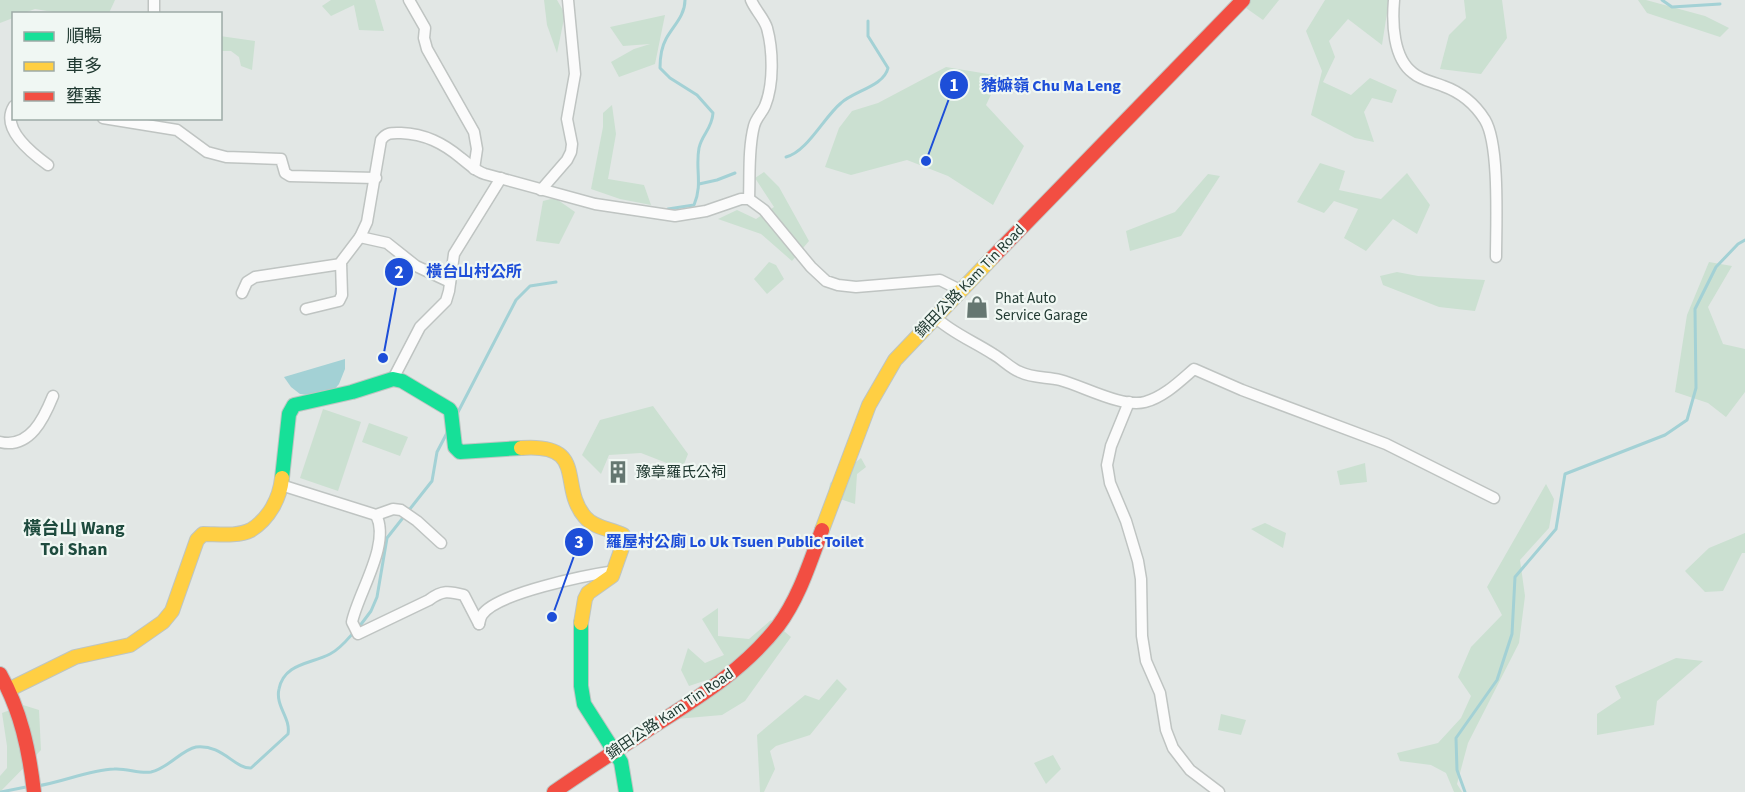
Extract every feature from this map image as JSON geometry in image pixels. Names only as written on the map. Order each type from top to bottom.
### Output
[{"type":"main road","name":"錦田公路 Kam Tin Road","points":[[554,792],[718,685],[752,656],[779,624],[801,585],[869,405],[896,360],[960,290],[1243,0]]},
{"type":"main road","points":[[10,689],[75,657],[130,645],[163,622],[172,611],[194,545],[199,537],[207,533],[244,533],[270,513],[281,485],[289,414],[294,405],[352,392],[393,379],[402,381],[449,409],[455,447],[460,452],[542,447],[553,450],[571,471],[579,508],[584,517],[623,535],[624,542],[615,571],[608,581],[588,593],[585,599],[581,686],[584,704],[621,762],[626,792]]},
{"type":"main road","points":[[0,674],[10,689],[25,730],[34,792]]},
{"type":"street","points":[[409,0],[425,28],[424,38],[427,49],[474,132],[477,149],[474,169]]},
{"type":"street","points":[[541,190],[567,160],[571,152],[572,144],[567,114],[575,74],[568,0]]},
{"type":"street","points":[[749,199],[755,123],[766,105],[770,83],[767,26],[754,9],[751,0]]},
{"type":"street","points":[[1394,0],[1394,28],[1399,49],[1407,67],[1420,78],[1459,94],[1479,112],[1489,129],[1496,177],[1496,257]]},
{"type":"street","points":[[12,108],[2,118],[2,127],[6,135],[48,165]]},
{"type":"street","points":[[126,120],[149,122],[177,130],[207,152],[226,157],[281,159],[285,172],[290,176],[376,178]]},
{"type":"street","points":[[306,309],[339,301],[342,295],[342,258],[360,237],[367,222],[381,140],[391,133],[419,135],[436,141],[474,169],[595,204],[675,216],[706,211],[735,201],[749,199],[764,210],[811,267],[826,281],[856,287],[940,280],[960,290]]},
{"type":"street","points":[[393,379],[420,327],[446,301],[452,263],[458,246],[501,178]]},
{"type":"street","points":[[360,237],[387,243],[416,266],[450,282]]},
{"type":"street","points":[[242,293],[247,282],[255,277],[341,264]]},
{"type":"street","points":[[935,317],[948,328],[994,354],[1020,372],[1068,382],[1097,394],[1129,402],[1145,402],[1166,392],[1194,369],[1242,390],[1386,444],[1494,498]]},
{"type":"street","points":[[0,442],[13,443],[36,429],[44,420],[53,396]]},
{"type":"street","points":[[1129,402],[1107,465],[1110,483],[1126,521],[1138,561],[1141,579],[1142,636],[1146,661],[1160,693],[1166,730],[1173,748],[1190,770],[1219,792]]},
{"type":"street","points":[[281,485],[376,515],[393,509],[401,510],[441,543]]},
{"type":"street","points":[[376,515],[380,527],[373,568],[352,622],[358,634],[429,600],[437,593],[448,590],[464,595],[478,624],[483,614],[523,592],[615,571]]},
{"type":"green space","points":[[0,0],[115,0],[109,12],[53,12],[35,9],[27,12],[12,12],[12,18],[0,23]]},
{"type":"green space","points":[[331,0],[375,0],[384,31],[359,30],[354,5],[331,16],[322,6]]},
{"type":"green space","points":[[544,0],[557,0],[565,14],[557,53],[547,25]]},
{"type":"green space","points":[[1251,0],[1279,0],[1263,20],[1246,8]]},
{"type":"green space","points":[[1325,0],[1389,0],[1382,45],[1348,19],[1329,41],[1335,57],[1323,82],[1351,95],[1370,78],[1397,90],[1392,103],[1372,98],[1364,112],[1374,142],[1355,138],[1311,115],[1322,71],[1306,31]]},
{"type":"green space","points":[[1464,0],[1502,0],[1507,38],[1481,74],[1440,69],[1449,35],[1466,18]]},
{"type":"green space","points":[[1638,0],[1646,0],[1705,16],[1729,28],[1720,37],[1647,13]]},
{"type":"green space","points":[[665,15],[655,64],[619,77],[611,62],[634,49],[650,44],[623,46],[610,27]]},
{"type":"green space","points":[[222,36],[255,41],[252,70],[241,66],[239,57],[231,51],[222,51]]},
{"type":"green space","points":[[946,67],[1000,76],[986,105],[1024,146],[993,205],[948,176],[907,160],[851,175],[825,167],[839,128],[852,111],[878,103]]},
{"type":"green space","points":[[612,105],[616,134],[608,179],[644,185],[651,205],[620,199],[591,189],[603,127],[603,113]]},
{"type":"green space","points":[[1320,163],[1345,171],[1339,190],[1381,199],[1407,173],[1430,205],[1417,234],[1393,219],[1366,251],[1344,238],[1358,209],[1334,201],[1324,213],[1297,202]]},
{"type":"green space","points":[[764,172],[779,187],[809,241],[792,261],[761,234],[718,219],[737,210],[756,219],[774,207],[755,178]]},
{"type":"green space","points":[[1208,174],[1220,176],[1181,236],[1130,251],[1126,231],[1175,212]]},
{"type":"green space","points":[[555,198],[575,212],[559,244],[536,241],[543,201]]},
{"type":"green space","points":[[769,262],[776,265],[784,279],[767,294],[754,279]]},
{"type":"green space","points":[[1709,262],[1732,266],[1708,307],[1723,344],[1745,349],[1745,392],[1726,417],[1708,403],[1675,392],[1687,315]]},
{"type":"green space","points":[[1397,272],[1418,276],[1485,280],[1475,311],[1439,307],[1383,285],[1380,276]]},
{"type":"green space","points":[[653,406],[688,454],[682,469],[641,453],[609,455],[601,474],[582,455],[600,420]]},
{"type":"green space","points":[[323,409],[361,422],[338,491],[300,478]]},
{"type":"green space","points":[[369,423],[408,437],[400,456],[362,442]]},
{"type":"green space","points":[[861,458],[866,467],[857,474],[855,504],[828,495],[830,483]]},
{"type":"green space","points":[[1365,463],[1367,482],[1340,485],[1337,471]]},
{"type":"green space","points":[[1546,484],[1554,499],[1549,528],[1520,560],[1525,596],[1519,643],[1468,743],[1457,784],[1462,792],[1454,792],[1446,773],[1431,765],[1400,761],[1397,753],[1438,743],[1461,718],[1471,696],[1458,677],[1471,647],[1502,615],[1487,587]]},
{"type":"green space","points":[[1265,523],[1286,533],[1283,548],[1251,529]]},
{"type":"green space","points":[[1745,533],[1745,553],[1742,553],[1723,591],[1705,592],[1685,571],[1709,548]]},
{"type":"green space","points":[[718,608],[718,636],[749,639],[771,620],[791,637],[745,701],[722,715],[676,719],[710,679],[689,686],[681,670],[688,648],[705,663],[724,655],[702,619]]},
{"type":"green space","points":[[1676,658],[1703,661],[1657,701],[1654,725],[1597,735],[1597,714],[1621,698],[1615,686]]},
{"type":"green space","points":[[837,679],[847,689],[810,735],[776,746],[770,751],[775,769],[764,792],[760,792],[757,735],[805,695],[819,700]]},
{"type":"green space","points":[[23,705],[39,710],[41,750],[0,792],[0,776],[7,768],[7,746],[2,713]]},
{"type":"green space","points":[[1221,714],[1246,720],[1241,735],[1218,730]]},
{"type":"green space","points":[[1053,755],[1061,769],[1046,784],[1034,763]]},
{"type":"water","points":[[345,359],[345,369],[334,390],[309,395],[300,394],[284,377]]},
{"type":"waterway","points":[[668,209],[694,205],[698,190],[699,148],[711,123],[713,113],[697,95],[670,78],[660,68],[663,46],[681,16],[685,0]]},
{"type":"waterway","points":[[1662,0],[1672,7],[1720,4]]},
{"type":"waterway","points":[[786,157],[801,148],[841,103],[875,84],[885,74],[888,68],[868,36],[868,21]]},
{"type":"waterway","points":[[699,184],[735,173]]},
{"type":"waterway","points":[[1465,792],[1457,770],[1456,738],[1497,680],[1512,634],[1515,577],[1556,529],[1565,474],[1665,435],[1687,420],[1696,388],[1695,309],[1716,267],[1738,244],[1745,240]]},
{"type":"waterway","points":[[457,414],[516,300],[530,286],[556,282]]},
{"type":"waterway","points":[[359,627],[371,611],[377,597],[387,538],[432,481],[437,452],[448,431]]},
{"type":"waterway","points":[[37,786],[105,770],[151,772],[164,767],[196,747],[213,749],[239,765],[251,768],[288,734],[278,695],[286,674],[292,669],[334,652],[354,632]]},
{"type":"waterway","points":[[1,792],[31,786]]},
{"type":"traffic: fast","points":[[282,478],[289,414],[294,405],[352,392],[393,379],[402,381],[449,409],[455,447],[460,452],[521,448]]},
{"type":"traffic: fast","points":[[581,623],[581,686],[584,704],[621,762],[626,792]]},
{"type":"traffic: slow","points":[[822,530],[869,405],[895,360],[993,257]]},
{"type":"traffic: slow","points":[[521,448],[542,448],[556,452],[564,459],[577,505],[585,517],[598,526],[623,535],[624,542],[612,576],[588,593],[581,623]]},
{"type":"traffic: slow","points":[[10,689],[75,657],[130,645],[163,622],[172,611],[197,540],[203,534],[240,534],[251,530],[268,514],[279,493],[282,478]]},
{"type":"traffic: jam","points":[[993,257],[1243,0]]},
{"type":"traffic: jam","points":[[554,792],[699,696],[749,657],[778,626],[792,604],[822,530]]},
{"type":"traffic: jam","points":[[0,674],[23,731],[34,792]]},
{"type":"place","name":"豬嫲嶺 Chu Ma Leng","points":[[926,161]]},
{"type":"place","name":"Phat Auto Service Garage","points":[[977,307]]},
{"type":"place","name":"橫台山村公所","points":[[383,358]]},
{"type":"place","name":"豫章羅氏公祠","points":[[618,472]]},
{"type":"place","name":"羅屋村公廁 Lo Uk Tsuen Public Toilet","points":[[552,617]]},
{"type":"district","name":"橫台山 Wang Toi Shan","points":[[74,538]]}]
